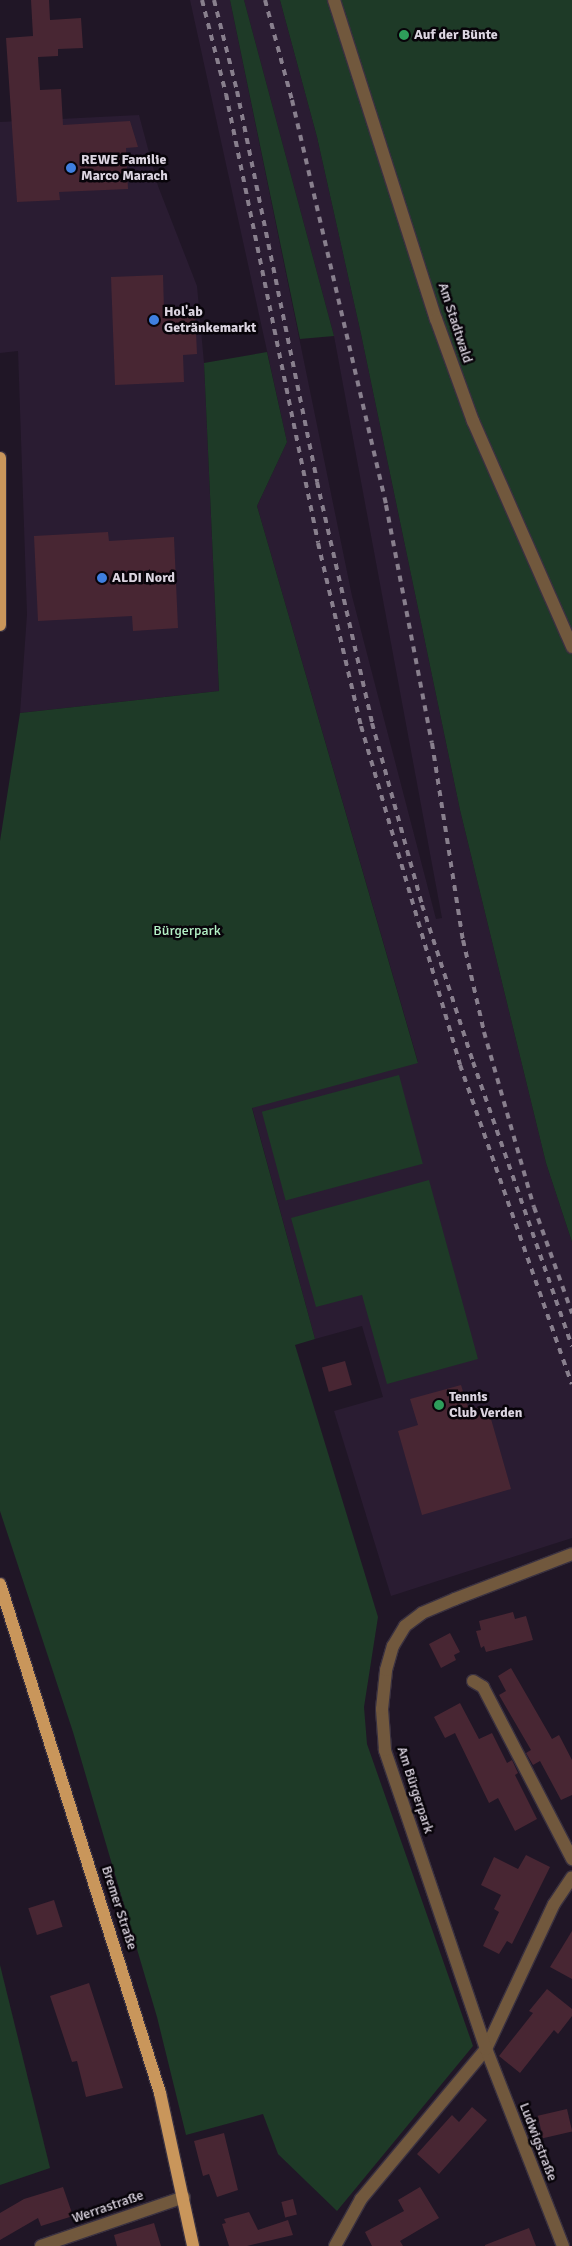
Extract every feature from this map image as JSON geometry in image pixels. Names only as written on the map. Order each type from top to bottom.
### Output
[{"type":"main road","points":[[0,458],[0,625]]},
{"type":"main road","name":"Bremer Straße","points":[[0,1584],[160,2093],[184,2197],[193,2246]]},
{"type":"street","name":"Am Stadtwald","points":[[334,0],[436,319],[472,420],[572,647]]},
{"type":"street","name":"Am Bürgerpark","points":[[486,2049],[385,1750],[382,1710],[386,1670],[393,1646],[405,1626],[422,1613],[572,1554]]},
{"type":"street","points":[[473,1681],[482,1687],[572,1859]]},
{"type":"street","points":[[335,2246],[361,2199],[486,2049],[554,1904],[572,1877]]},
{"type":"street","name":"Ludwigstraße","points":[[486,2049],[563,2246]]},
{"type":"street","name":"Werrastraße","points":[[41,2246],[184,2197]]},
{"type":"shaded area","points":[[190,0],[230,0],[352,596],[436,919],[442,918],[334,336],[244,0],[280,0],[317,137],[361,334],[460,810],[546,1163],[572,1242],[572,1538],[391,1596],[334,1411],[383,1397],[362,1326],[315,1339],[252,1107],[418,1062],[257,506],[287,442]]},
{"type":"shaded area","points":[[139,115],[158,186],[197,286],[204,363],[219,691],[20,713],[27,614],[18,351],[0,353],[0,122]]},
{"type":"green space","points":[[230,0],[244,0],[334,336],[300,339]]},
{"type":"green space","points":[[280,0],[572,0],[572,1242],[546,1163],[460,810],[361,334],[317,137]]},
{"type":"green space","name":"Bürgerpark","points":[[267,352],[287,442],[257,506],[418,1063],[252,1108],[315,1339],[295,1345],[378,1617],[364,1707],[367,1744],[473,2046],[337,2211],[278,2154],[263,2114],[186,2135],[157,2017],[73,1732],[0,1511],[0,841],[20,713],[219,691],[204,363]]},
{"type":"green space","points":[[399,1075],[423,1164],[286,1201],[262,1112]]},
{"type":"green space","points":[[429,1180],[478,1359],[387,1384],[362,1295],[316,1307],[291,1218]]},
{"type":"green space","points":[[0,1965],[50,2168],[0,2185]]},
{"type":"building","points":[[31,0],[49,0],[50,20],[81,18],[83,48],[58,49],[58,56],[38,57],[40,90],[61,89],[63,125],[130,121],[138,147],[126,148],[128,189],[59,192],[60,200],[17,202],[6,38],[33,36]]},
{"type":"building","name":"Hol'ab Getränkemarkt","points":[[163,275],[164,310],[195,309],[197,354],[183,355],[184,382],[115,385],[111,277]]},
{"type":"building","points":[[108,532],[109,541],[174,537],[178,628],[133,631],[132,616],[38,621],[34,536]]},
{"type":"building","points":[[345,1361],[352,1385],[329,1392],[322,1368]]},
{"type":"building","points":[[461,1385],[469,1410],[487,1405],[511,1489],[422,1515],[398,1431],[418,1425],[410,1399]]},
{"type":"building","points":[[513,1612],[515,1619],[526,1616],[533,1640],[486,1652],[484,1646],[481,1648],[476,1631],[481,1630],[479,1621]]},
{"type":"building","points":[[450,1633],[460,1652],[454,1655],[456,1660],[441,1668],[429,1644]]},
{"type":"building","points":[[511,1668],[552,1739],[559,1735],[572,1760],[572,1795],[561,1800],[540,1761],[533,1765],[526,1753],[531,1750],[499,1695],[506,1691],[498,1676]]},
{"type":"building","points":[[460,1703],[479,1739],[492,1733],[507,1763],[512,1760],[518,1773],[515,1775],[537,1819],[515,1831],[498,1798],[489,1803],[455,1733],[445,1738],[434,1717]]},
{"type":"building","points":[[526,1855],[550,1867],[512,1944],[507,1941],[499,1954],[483,1946],[499,1912],[494,1909],[501,1895],[481,1885],[494,1857],[518,1869]]},
{"type":"building","points":[[54,1900],[63,1927],[37,1935],[28,1908]]},
{"type":"building","points":[[572,1931],[572,1979],[550,1967]]},
{"type":"building","points":[[89,1983],[123,2088],[86,2097],[77,2061],[72,2062],[50,1996]]},
{"type":"building","points":[[547,1989],[572,2009],[572,2016],[558,2034],[554,2030],[520,2073],[499,2056],[533,2013],[529,2011]]},
{"type":"building","points":[[472,2107],[487,2120],[439,2174],[417,2154],[452,2115],[459,2122]]},
{"type":"building","points":[[567,2109],[572,2131],[543,2138],[538,2116]]},
{"type":"building","points":[[224,2133],[238,2190],[217,2197],[209,2174],[203,2176],[194,2141]]},
{"type":"building","points":[[63,2187],[73,2216],[41,2226],[38,2218],[0,2240],[0,2213],[24,2199]]},
{"type":"building","points":[[420,2187],[439,2218],[400,2241],[403,2246],[372,2246],[365,2232],[404,2211],[398,2200]]},
{"type":"building","points":[[293,2199],[297,2215],[285,2217],[281,2202]]},
{"type":"building","points":[[249,2212],[258,2230],[288,2220],[293,2235],[247,2246],[229,2246],[222,2224],[226,2223],[224,2219]]},
{"type":"building","points":[[154,2223],[161,2246],[117,2246],[114,2235]]},
{"type":"building","points":[[529,2228],[536,2246],[485,2246],[485,2245]]},
{"type":"railway","points":[[202,0],[226,94],[318,543],[361,726],[460,1065],[572,1384]]},
{"type":"railway","points":[[214,0],[237,91],[317,482],[372,723],[422,905],[473,1062],[572,1346]]},
{"type":"railway","points":[[265,0],[292,100],[386,505],[432,743],[463,940],[484,1032],[534,1207],[572,1313]]},
{"type":"place","name":"Auf der Bünte","points":[[404,35]]},
{"type":"place","name":"REWE Familie Marco Marach","points":[[71,168]]},
{"type":"place","name":"Hol'ab Getränkemarkt","points":[[154,320]]},
{"type":"place","name":"ALDI Nord","points":[[102,578]]},
{"type":"place","name":"Tennis Club Verden","points":[[439,1405]]}]
